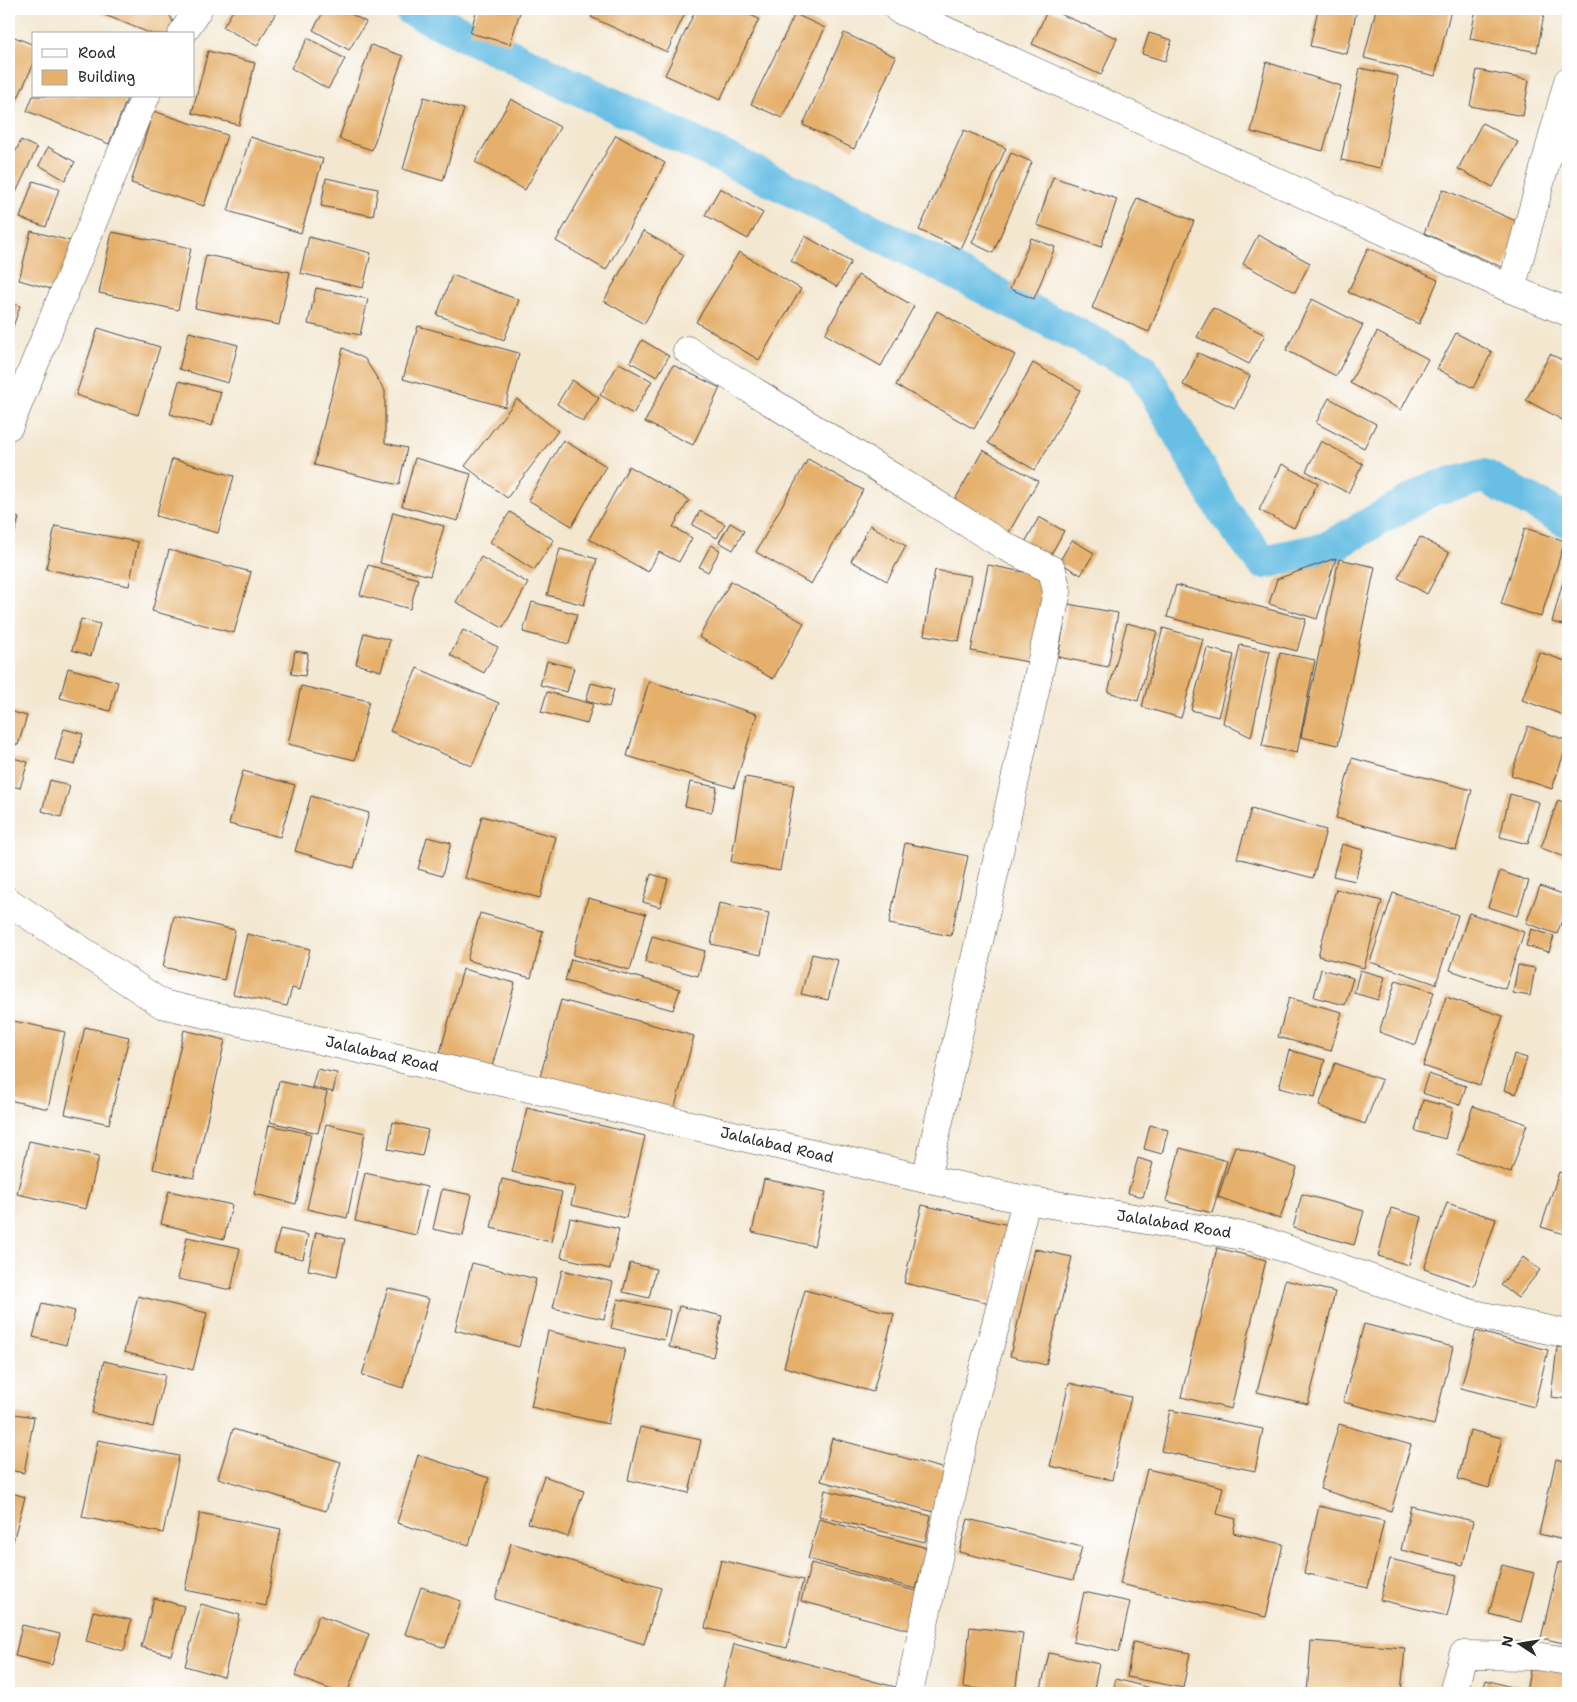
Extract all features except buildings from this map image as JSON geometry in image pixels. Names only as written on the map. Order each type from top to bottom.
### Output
[{"type":"street","points":[[183,32],[198,9]]},
{"type":"street","points":[[898,9],[1511,289],[1568,312]]},
{"type":"street","points":[[1511,289],[1568,81]]},
{"type":"street","points":[[9,426],[145,98]]},
{"type":"street","points":[[687,350],[1006,546],[1052,570],[1057,592],[926,1179]]},
{"type":"street","name":"Jalalabad Road","points":[[9,902],[162,1004],[926,1179],[1026,1200],[1255,1238],[1469,1312],[1568,1334]]},
{"type":"street","points":[[909,1693],[966,1430],[997,1320],[1026,1200]]},
{"type":"street","points":[[1453,1693],[1463,1654],[1535,1656],[1568,1661]]},
{"type":"waterway","points":[[411,9],[794,191],[1141,367],[1224,512],[1263,562],[1326,549],[1432,489],[1484,476],[1568,521]]}]
